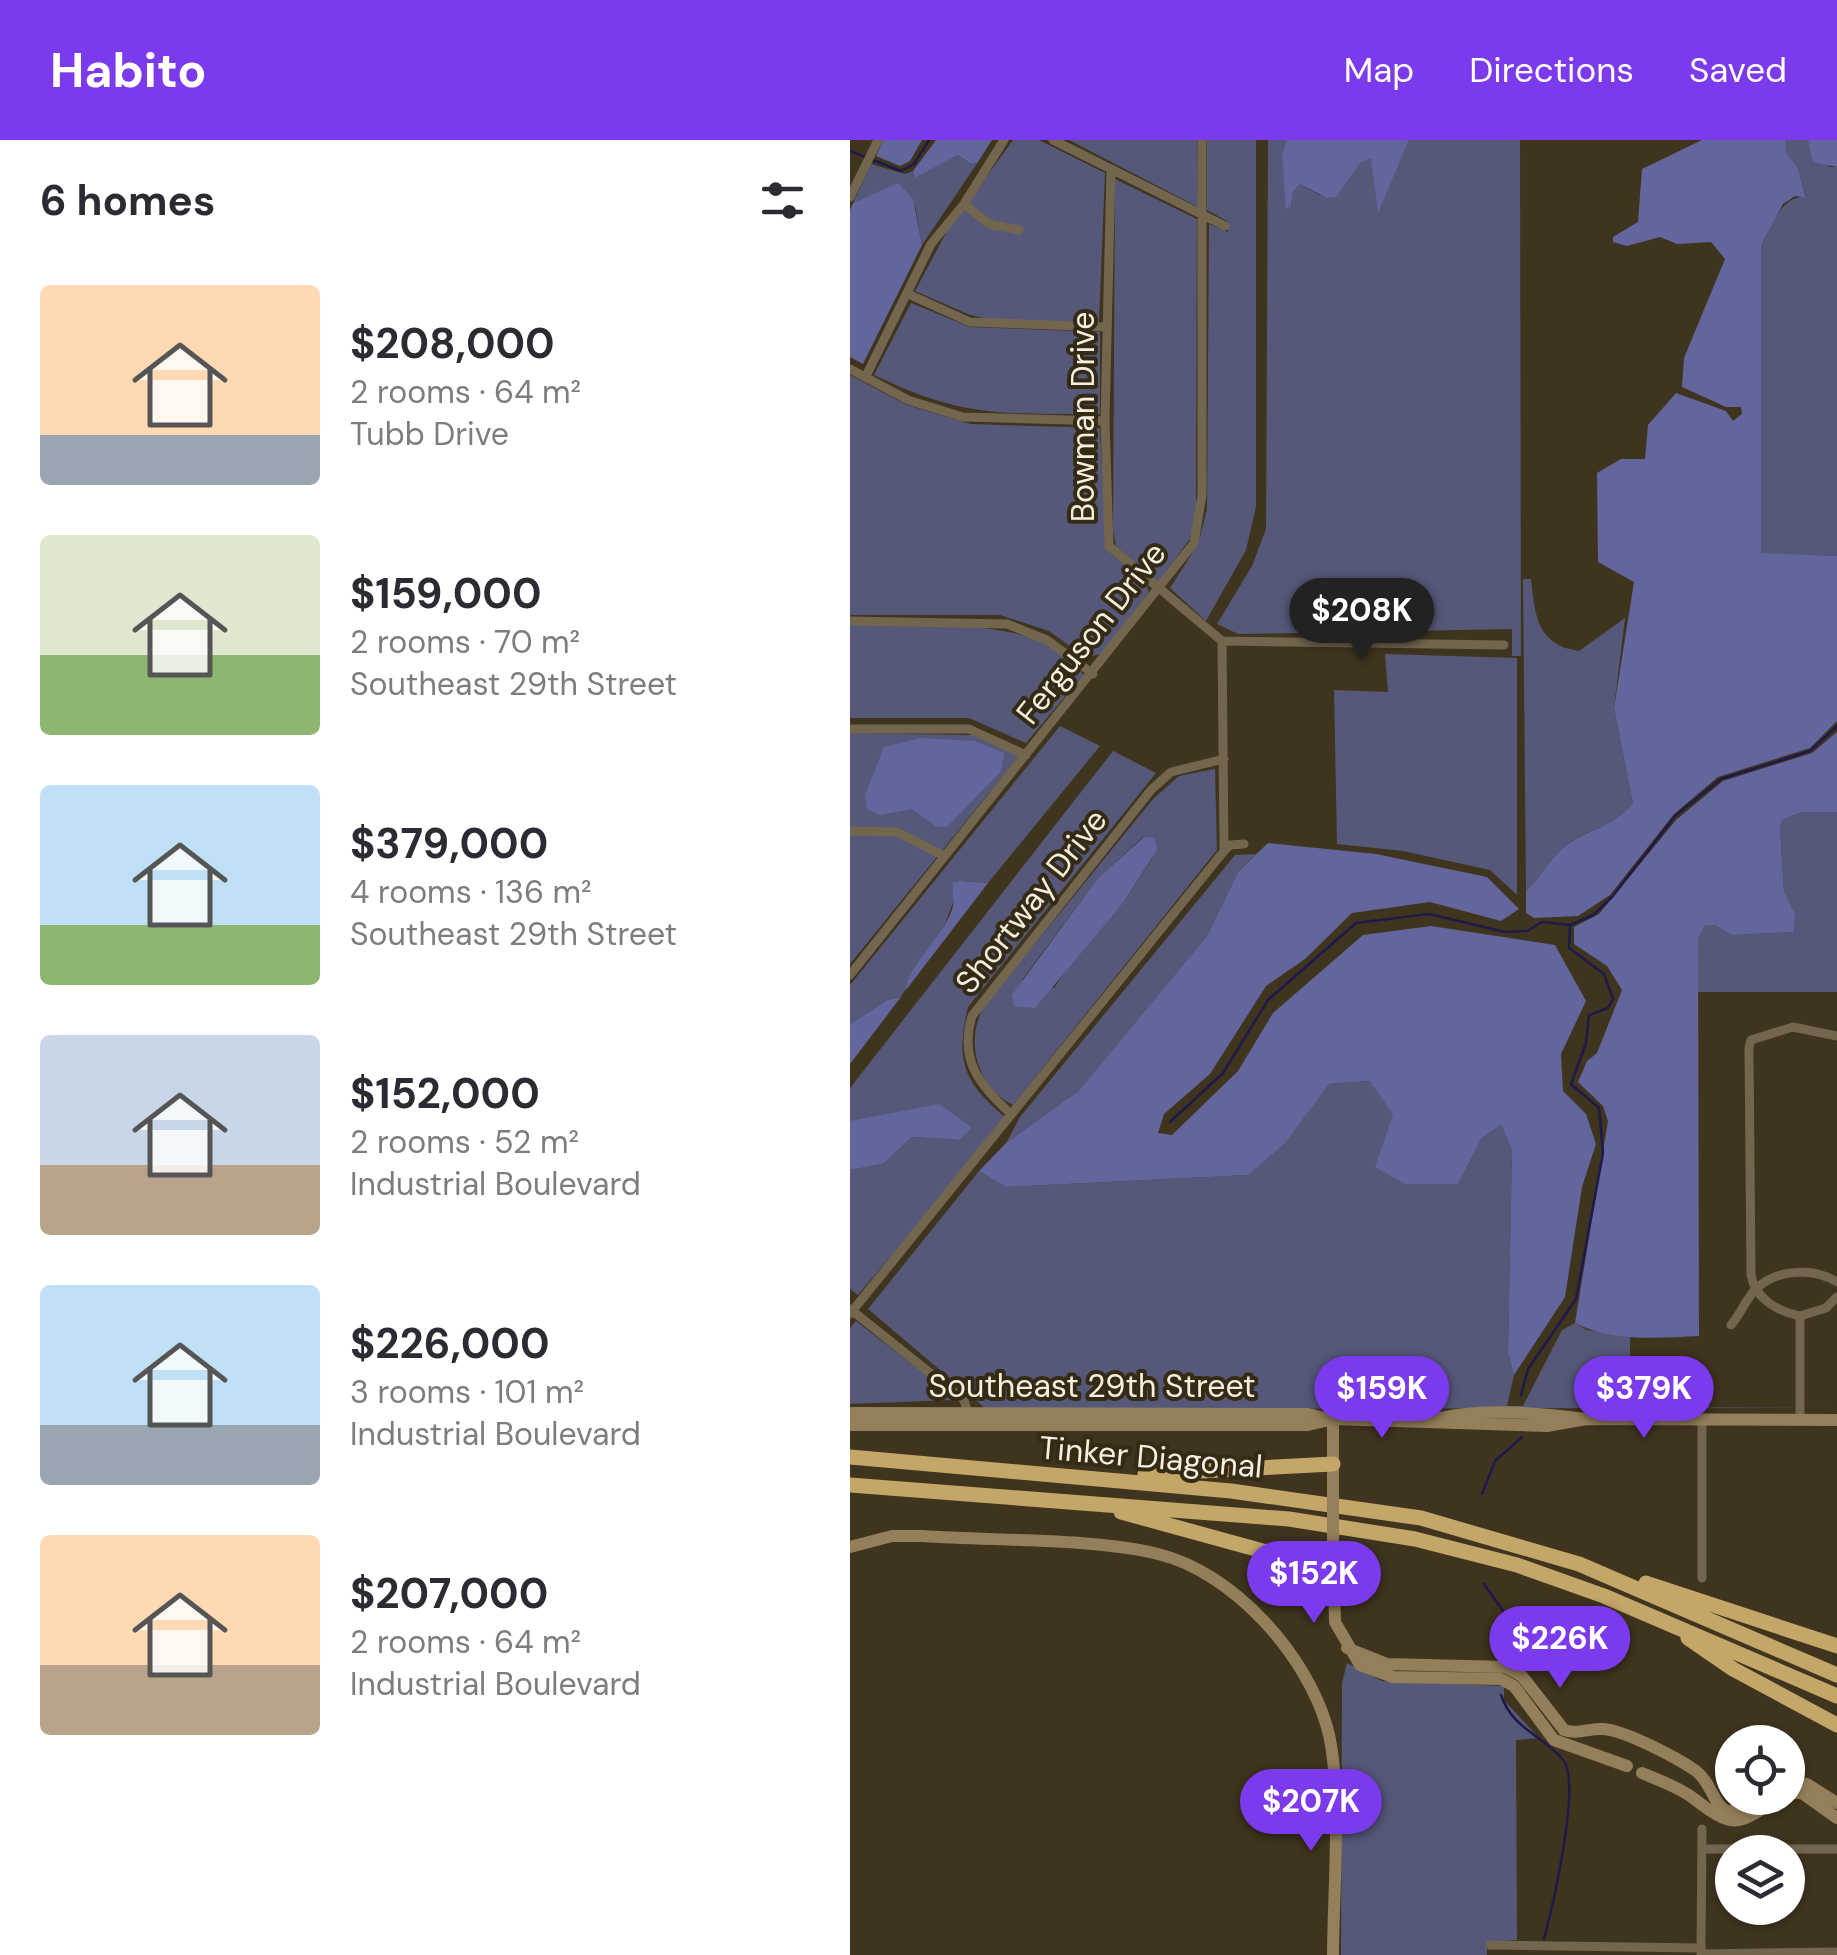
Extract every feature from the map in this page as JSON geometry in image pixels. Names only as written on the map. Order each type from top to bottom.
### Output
[{"type":"highway","name":"Tinker Diagonal","points":[[850,1457],[1230,1490],[1370,1509],[1467,1529],[1579,1564],[1837,1675]]},
{"type":"highway","points":[[1062,1477],[1333,1472]]},
{"type":"highway","name":"Tinker Diagonal","points":[[850,1484],[1289,1519],[1415,1539],[1517,1565],[1656,1616],[1837,1696]]},
{"type":"highway","points":[[1093,1504],[1332,1570]]},
{"type":"highway","points":[[1579,1564],[1706,1600],[1837,1646]]},
{"type":"highway","points":[[1312,1566],[1332,1589]]},
{"type":"highway","points":[[1656,1616],[1733,1669],[1837,1725]]},
{"type":"main road","name":"Southeast 29th Street","points":[[850,1413],[969,1419],[1308,1424],[1333,1420],[1432,1420],[1462,1414],[1547,1414],[1586,1420],[1837,1420]]},
{"type":"main road","name":"Southeast 29th Street","points":[[850,1425],[969,1419]]},
{"type":"main road","points":[[1333,1420],[1332,1589],[1335,1622],[1347,1648],[1387,1664],[1509,1682],[1554,1740],[1627,1766]]},
{"type":"main road","points":[[850,1547],[892,1536],[923,1536],[1133,1550],[1185,1562],[1245,1600],[1269,1627],[1316,1702],[1331,1752],[1333,1955]]},
{"type":"main road","points":[[1444,1671],[1514,1671],[1564,1730],[1606,1729],[1667,1756],[1700,1774],[1715,1803]]},
{"type":"main road","points":[[1642,1773],[1692,1797],[1715,1815]]},
{"type":"main road","points":[[1805,1784],[1837,1803]]},
{"type":"main road","points":[[1805,1796],[1837,1818]]},
{"type":"main road","points":[[1715,1815],[1722,1820],[1744,1820],[1752,1815]]},
{"type":"street","points":[[850,197],[878,140]]},
{"type":"street","points":[[866,376],[931,244],[964,204],[1004,140]]},
{"type":"street","points":[[1053,140],[1225,226]]},
{"type":"street","name":"Ferguson Drive","points":[[850,974],[1093,674],[1194,542],[1200,514],[1202,140]]},
{"type":"street","name":"Bowman Drive","points":[[1111,169],[1105,421],[1109,546],[1222,641]]},
{"type":"street","points":[[964,204],[989,224],[1019,230]]},
{"type":"street","points":[[908,294],[970,322],[1106,328]]},
{"type":"street","points":[[850,369],[908,400],[964,417],[1105,421]]},
{"type":"street","points":[[850,620],[1007,624],[1047,640],[1093,674]]},
{"type":"street","points":[[1224,851],[1222,641],[1504,645]]},
{"type":"street","points":[[850,729],[968,729],[1026,755]]},
{"type":"street","name":"Shortway Drive","points":[[1011,1114],[974,1074],[966,1036],[972,1016],[1151,790],[1171,772],[1224,759]]},
{"type":"street","points":[[850,830],[897,832],[944,856]]},
{"type":"street","points":[[969,1419],[964,1400],[851,1311],[1224,851],[1230,845],[1244,844]]},
{"type":"street","points":[[1754,1290],[1752,1040],[1793,1027],[1837,1036]]},
{"type":"street","points":[[1731,1325],[1754,1290],[1787,1273],[1818,1274],[1837,1282]]},
{"type":"street","points":[[1754,1290],[1800,1316],[1826,1308],[1837,1297]]},
{"type":"street","points":[[1800,1316],[1800,1419]]},
{"type":"street","points":[[1702,1420],[1702,1578]]},
{"type":"street","points":[[1701,1952],[1702,1829]]},
{"type":"street","points":[[1702,1849],[1836,1849]]},
{"type":"street","points":[[1490,1946],[1837,1952]]},
{"type":"shaded area","points":[[883,140],[922,140],[910,161],[900,166],[876,156]]},
{"type":"shaded area","points":[[936,140],[992,140],[978,162],[971,164],[958,155],[914,178],[913,171]]},
{"type":"shaded area","points":[[1013,140],[1039,140],[1105,173],[1099,322],[999,321],[970,315],[915,291],[947,231]]},
{"type":"shaded area","points":[[1069,140],[1197,140],[1198,207]]},
{"type":"shaded area","points":[[1207,140],[1256,140],[1256,507],[1246,550],[1206,621],[1170,588],[1198,544],[1207,509],[1209,224],[1228,232],[1227,221],[1207,210]]},
{"type":"shaded area","points":[[1268,140],[1287,140],[1286,209],[1291,207],[1293,192],[1300,184],[1320,195],[1335,197],[1360,162],[1372,159],[1378,212],[1409,140],[1520,140],[1521,656],[1512,656],[1512,629],[1238,634],[1217,624],[1252,566],[1266,529]]},
{"type":"shaded area","points":[[1287,140],[1409,140],[1378,213],[1371,159],[1360,163],[1336,197],[1327,198],[1300,184],[1293,192],[1291,207],[1286,209],[1282,155]]},
{"type":"shaded area","points":[[1702,140],[1785,140],[1786,153],[1798,168],[1806,198],[1795,196],[1783,204],[1761,246],[1761,553],[1837,556],[1837,721],[1810,748],[1718,777],[1674,814],[1610,895],[1578,916],[1534,918],[1526,913],[1526,891],[1554,858],[1564,847],[1615,819],[1633,804],[1614,708],[1634,582],[1598,562],[1597,473],[1621,459],[1645,459],[1648,425],[1676,393],[1726,411],[1733,421],[1742,414],[1741,407],[1726,407],[1682,387],[1684,358],[1725,259],[1711,242],[1677,244],[1660,237],[1627,246],[1613,242],[1613,237],[1638,222],[1642,169]]},
{"type":"shaded area","points":[[1785,140],[1808,140],[1813,153],[1830,167],[1837,167],[1837,556],[1761,554],[1761,246],[1783,207],[1789,201],[1806,197],[1798,168],[1785,153]]},
{"type":"shaded area","points":[[1808,140],[1837,140],[1837,167],[1813,162]]},
{"type":"shaded area","points":[[958,155],[971,164],[978,162],[922,245],[915,206],[898,184],[853,203],[871,164],[905,174],[913,171],[913,177]]},
{"type":"shaded area","points":[[1115,179],[1197,219],[1196,517],[1190,539],[1158,582],[1116,546],[1113,530]]},
{"type":"shaded area","points":[[898,183],[913,199],[922,245],[863,364],[850,357],[850,210],[853,203]]},
{"type":"shaded area","points":[[911,303],[970,327],[1100,332],[1100,414],[984,411],[933,399],[874,375]]},
{"type":"shaded area","points":[[850,375],[907,405],[971,424],[1100,428],[1106,549],[1145,583],[1149,592],[1103,653],[1086,658],[1049,631],[1000,615],[850,615]]},
{"type":"shaded area","points":[[1523,579],[1531,579],[1541,627],[1565,648],[1579,651],[1625,618],[1614,708],[1633,804],[1615,820],[1564,847],[1526,891]]},
{"type":"shaded area","points":[[850,624],[942,625],[1012,633],[1043,642],[1067,655],[1083,675],[1026,743],[969,718],[850,718]]},
{"type":"shaded area","points":[[1385,654],[1517,658],[1517,895],[1490,870],[1403,851],[1337,844],[1334,690],[1388,692]]},
{"type":"shaded area","points":[[1060,726],[1100,746],[988,883],[961,881],[945,924],[901,997],[887,1000],[850,1024],[850,985]]},
{"type":"shaded area","points":[[1837,732],[1837,812],[1802,812],[1782,820],[1780,828],[1784,891],[1795,914],[1794,932],[1732,935],[1714,925],[1705,925],[1698,939],[1699,1336],[1636,1337],[1604,1333],[1575,1323],[1608,1121],[1603,1106],[1578,1082],[1587,1061],[1597,1053],[1622,990],[1607,966],[1574,944],[1574,927],[1599,914],[1676,820],[1723,781],[1812,753]]},
{"type":"shaded area","points":[[850,733],[972,735],[1019,756],[850,964]]},
{"type":"shaded area","points":[[921,738],[975,741],[1004,753],[1001,771],[947,827],[937,827],[912,809],[880,815],[867,809],[865,795],[884,747]]},
{"type":"shaded area","points":[[1113,751],[1156,773],[968,1007],[963,1043],[966,1070],[981,1094],[1007,1119],[858,1295],[850,1289],[850,1170],[883,1164],[912,1137],[960,1140],[972,1128],[850,1121],[850,1088]]},
{"type":"shaded area","points":[[1215,769],[1217,850],[1013,1105],[990,1087],[977,1061],[975,1032],[985,1005],[1153,799],[1179,776]],"holes":[[[1143,837],[1153,857],[1123,903],[1074,957],[1054,988],[1022,980],[1098,878]]]},
{"type":"shaded area","points":[[1802,812],[1837,812],[1837,992],[1698,992],[1698,939],[1704,925],[1714,925],[1732,935],[1794,932],[1795,914],[1784,891],[1780,828],[1782,820]]},
{"type":"shaded area","points":[[1144,837],[1155,838],[1157,850],[1123,903],[1035,1008],[1014,1006],[1012,995],[1098,878]]},
{"type":"shaded area","points":[[1268,843],[1376,854],[1487,877],[1519,909],[1501,921],[1430,902],[1352,913],[1305,959],[1266,986],[1210,1074],[1164,1114],[1158,1133],[1172,1135],[1238,1071],[1273,1013],[1363,935],[1431,926],[1555,945],[1586,1001],[1561,1054],[1563,1091],[1586,1114],[1596,1144],[1582,1187],[1565,1297],[1514,1375],[1508,1353],[1512,1150],[1501,1124],[1482,1138],[1458,1184],[1405,1184],[1375,1167],[1393,1115],[1370,1081],[1329,1084],[1285,1143],[1248,1175],[1006,1187],[979,1171],[1006,1143],[1079,1091],[1207,936],[1238,872]]},
{"type":"shaded area","points":[[1256,854],[1238,872],[1207,936],[1079,1092],[1006,1143],[1020,1117],[1235,855]]},
{"type":"shaded area","points":[[953,883],[988,883],[906,990],[912,971],[949,916]]},
{"type":"shaded area","points":[[901,997],[850,1064],[850,1024],[887,1000]]},
{"type":"shaded area","points":[[1371,1081],[1393,1115],[1458,1184],[1482,1138],[1501,1123],[1512,1150],[1508,1353],[1514,1375],[1507,1406],[1523,1406],[1562,1330],[1575,1323],[1587,1330],[1630,1337],[1630,1407],[1837,1408],[986,1409],[868,1309],[979,1171],[1006,1187],[1248,1175],[1329,1084]]},
{"type":"shaded area","points":[[939,1104],[972,1128],[960,1140],[912,1137],[883,1164],[850,1170],[850,1121]]},
{"type":"shaded area","points":[[856,1321],[951,1394],[953,1400],[850,1404],[850,1328]]},
{"type":"shaded area","points":[[1347,1663],[1382,1681],[1504,1686],[1504,1700],[1539,1738],[1516,1740],[1517,1940],[1487,1942],[1487,1955],[1341,1955],[1342,1683]]},
{"type":"waterway","points":[[850,151],[901,171],[914,164],[929,140]]},
{"type":"waterway","points":[[1170,1122],[1223,1073],[1268,1000],[1356,923],[1429,914],[1505,932],[1527,931],[1542,922],[1570,925],[1593,915],[1612,897],[1676,815],[1721,779],[1810,751],[1837,726]]},
{"type":"waterway","points":[[1521,1395],[1528,1369],[1576,1299],[1603,1153],[1599,1108],[1571,1084],[1586,1043],[1589,1015],[1608,1008],[1613,999],[1604,974],[1569,948],[1570,926]]},
{"type":"waterway","points":[[1482,1494],[1495,1461],[1522,1437]]},
{"type":"waterway","points":[[1484,1584],[1503,1611]]},
{"type":"waterway","points":[[1500,1655],[1502,1638]]},
{"type":"waterway","points":[[1501,1695],[1513,1716],[1563,1760],[1568,1773],[1564,1846],[1544,1939]]}]
